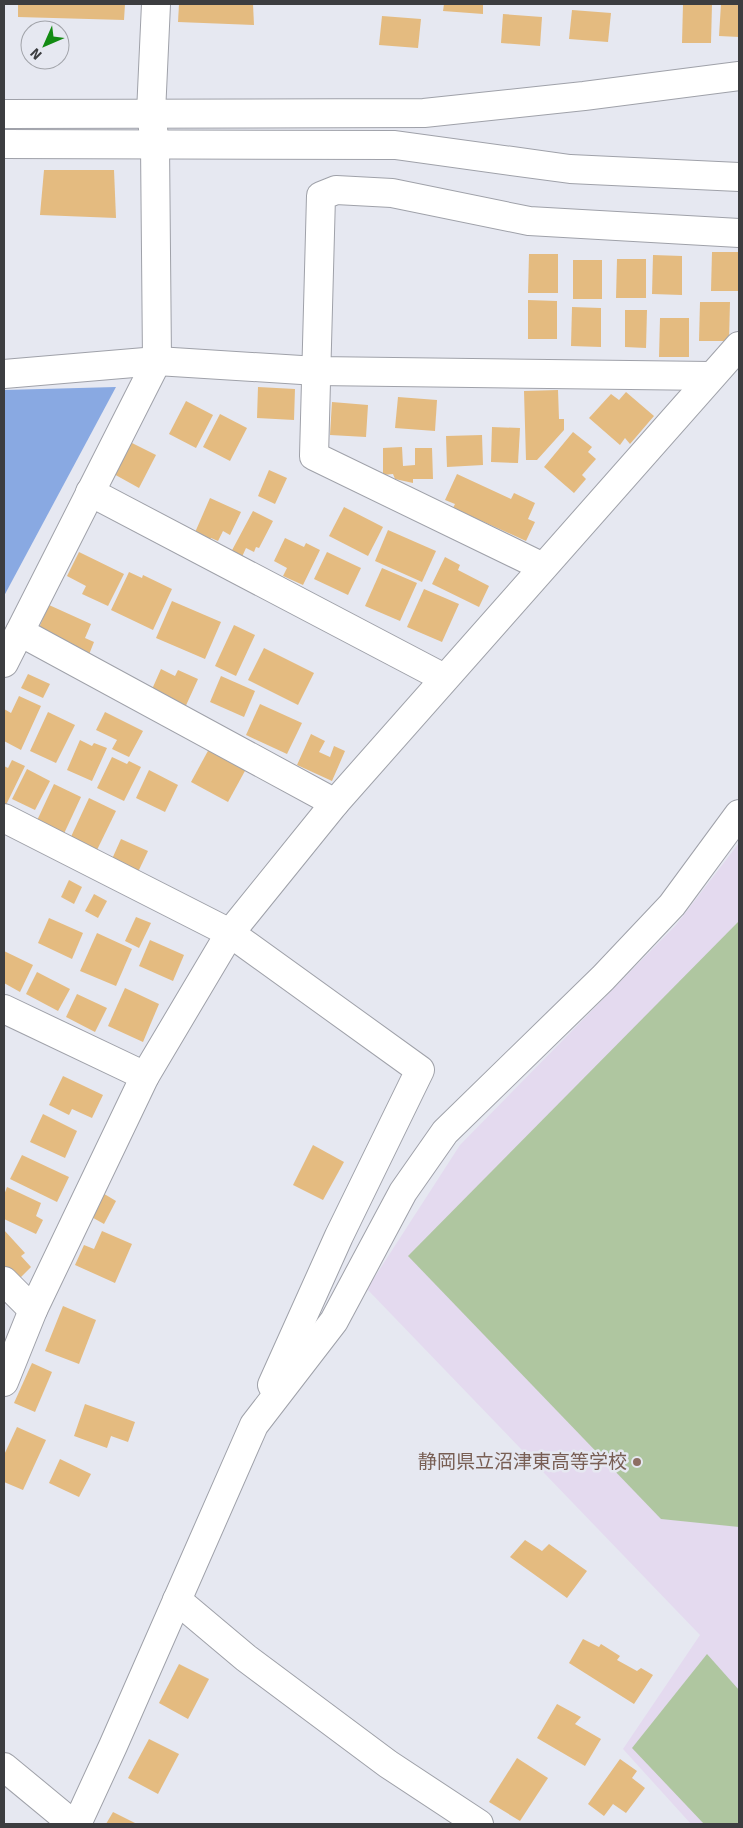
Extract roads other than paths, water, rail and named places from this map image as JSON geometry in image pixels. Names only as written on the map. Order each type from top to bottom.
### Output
[{"type":"street","points":[[4,663],[157,362],[154,144],[151,113],[156,4]]},
{"type":"street","points":[[4,114],[424,113],[584,96],[739,76]]},
{"type":"street","points":[[4,144],[396,146],[570,169],[739,177]]},
{"type":"street","points":[[543,567],[314,456],[321,196],[336,190],[392,193],[529,221],[739,233]]},
{"type":"street","points":[[4,1382],[33,1310],[145,1076],[230,933],[335,803],[739,346]]},
{"type":"street","points":[[4,374],[157,362],[317,371],[711,376]]},
{"type":"street","points":[[90,492],[444,678]]},
{"type":"street","points":[[20,632],[335,803]]},
{"type":"street","points":[[254,1425],[334,1322],[403,1192],[445,1132],[603,978],[672,905],[739,814]]},
{"type":"street","points":[[4,818],[230,933],[420,1070],[339,1236],[75,1824],[4,1767]]},
{"type":"street","points":[[4,1009],[145,1076]]},
{"type":"street","points":[[4,1281],[33,1310]]},
{"type":"street","points":[[177,1600],[246,1658],[388,1764],[478,1824]]},
{"type":"water","points":[[116,387],[4,596],[4,390]]},
{"type":"place","name":"静岡県立沼津東高等学校","points":[[637,1462]]}]
